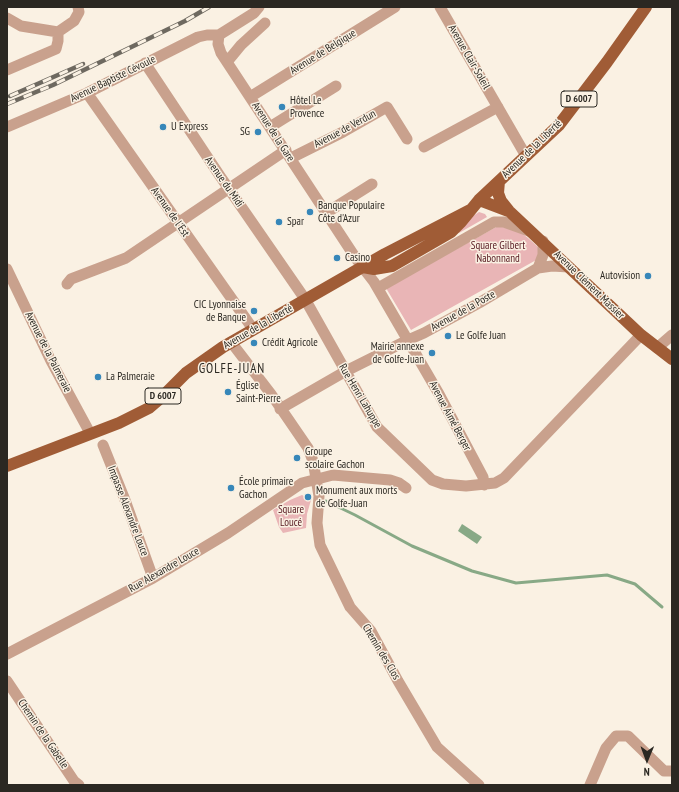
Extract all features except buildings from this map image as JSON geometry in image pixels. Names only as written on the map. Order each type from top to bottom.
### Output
[{"type":"main road","name":"Avenue de la Liberté","points":[[7,466],[119,423],[149,408],[186,373],[231,342],[253,329],[364,267],[374,269],[392,266],[451,232],[479,200],[559,125],[646,7]]},
{"type":"main road","name":"Avenue Clément Massier","points":[[499,181],[498,193],[501,201],[509,211],[543,241],[641,335],[671,361]]},
{"type":"main road","name":"Avenue Clément Massier","points":[[479,200],[509,211]]},
{"type":"street","points":[[7,18],[21,26],[58,32],[74,21],[79,12],[78,7]]},
{"type":"street","points":[[219,36],[254,13],[259,7]]},
{"type":"street","name":"Avenue de Belgique","points":[[250,97],[395,7]]},
{"type":"street","name":"Avenue Clair-Soleil","points":[[440,7],[526,156]]},
{"type":"street","points":[[7,70],[56,49],[58,32]]},
{"type":"street","name":"Avenue Baptiste Cévoule","points":[[7,127],[87,94],[198,37],[207,35],[219,36]]},
{"type":"street","name":"Avenue de la Gare","points":[[219,36],[218,44],[224,57],[357,260],[364,267]]},
{"type":"street","name":"Avenue du Midi","points":[[145,64],[305,299]]},
{"type":"street","points":[[270,127],[336,86]]},
{"type":"street","name":"Avenue de l'Est","points":[[87,94],[253,329]]},
{"type":"street","name":"Avenue de Verdun","points":[[67,284],[71,279],[126,258],[229,189],[288,154],[343,132],[387,107],[407,139]]},
{"type":"street","points":[[424,146],[498,107]]},
{"type":"street","points":[[326,213],[372,184]]},
{"type":"street","points":[[378,288],[494,222],[504,222],[534,233]]},
{"type":"street","points":[[538,268],[543,255],[543,241]]},
{"type":"street","name":"Avenue de la Poste","points":[[280,409],[346,372],[424,333],[538,268],[569,266]]},
{"type":"street","name":"Avenue Aimé Berger","points":[[364,267],[378,288],[439,394],[483,477],[484,484]]},
{"type":"street","name":"Avenue de la Palmeraie","points":[[7,269],[51,361],[90,433]]},
{"type":"street","name":"Rue Henri Lahuppe","points":[[305,299],[377,427],[432,480],[443,484],[466,486],[484,484]]},
{"type":"street","points":[[484,484],[494,483],[504,478],[641,335]]},
{"type":"street","points":[[657,348],[672,335]]},
{"type":"street","name":"Chemin des Clos","points":[[231,342],[308,448],[317,479],[319,496],[317,523],[320,544],[350,607],[371,630],[398,681],[437,747],[479,785]]},
{"type":"street","name":"Impasse Alexandre Louce","points":[[103,445],[125,500],[153,578]]},
{"type":"street","name":"Rue Alexandre Louce","points":[[7,654],[153,578],[228,533],[302,483],[333,475],[390,480],[399,483],[406,488]]},
{"type":"street","name":"Chemin de la Gabelle","points":[[7,681],[74,781],[79,785]]},
{"type":"street","points":[[590,785],[606,748],[616,736],[628,736],[664,771],[672,771]]},
{"type":"green space","points":[[479,212],[485,214],[487,217],[459,233],[458,231]]},
{"type":"green space","name":"Square Gilbert Nabonnand","points":[[498,226],[518,230],[528,238],[540,251],[538,259],[411,330],[386,288]]},
{"type":"green space","name":"Square Loucé","points":[[302,495],[311,500],[307,514],[306,528],[283,533],[279,527],[273,510]]},
{"type":"shaded area","points":[[462,524],[482,537],[477,544],[458,531]]},
{"type":"waterway","points":[[326,501],[412,546],[472,571],[516,583],[607,575],[635,584],[662,607]]},
{"type":"railway","points":[[7,104],[53,85],[185,21],[209,7]]},
{"type":"railway","points":[[10,96],[83,64]]},
{"type":"place","name":"Hôtel Le Provence","points":[[282,107]]},
{"type":"place","name":"U Express","points":[[163,127]]},
{"type":"place","name":"SG","points":[[258,132]]},
{"type":"place","name":"Banque Populaire Côte d'Azur","points":[[310,212]]},
{"type":"place","name":"Spar","points":[[279,222]]},
{"type":"place","name":"Casino","points":[[337,258]]},
{"type":"place","name":"Autovision","points":[[648,276]]},
{"type":"place","name":"CIC Lyonnaise de Banque","points":[[254,311]]},
{"type":"place","name":"Le Golfe Juan","points":[[448,336]]},
{"type":"place","name":"Crédit Agricole","points":[[254,343]]},
{"type":"place","name":"Mairie annexe de Golfe-Juan","points":[[432,353]]},
{"type":"place","name":"La Palmeraie","points":[[98,377]]},
{"type":"place","name":"Église Saint-Pierre","points":[[228,392]]},
{"type":"place","name":"Groupe scolaire Gachon","points":[[297,458]]},
{"type":"place","name":"École primaire Gachon","points":[[231,488]]},
{"type":"place","name":"Monument aux morts de Golfe-Juan","points":[[308,497]]},
{"type":"district","name":"GOLFE-JUAN","points":[[232,369]]}]
